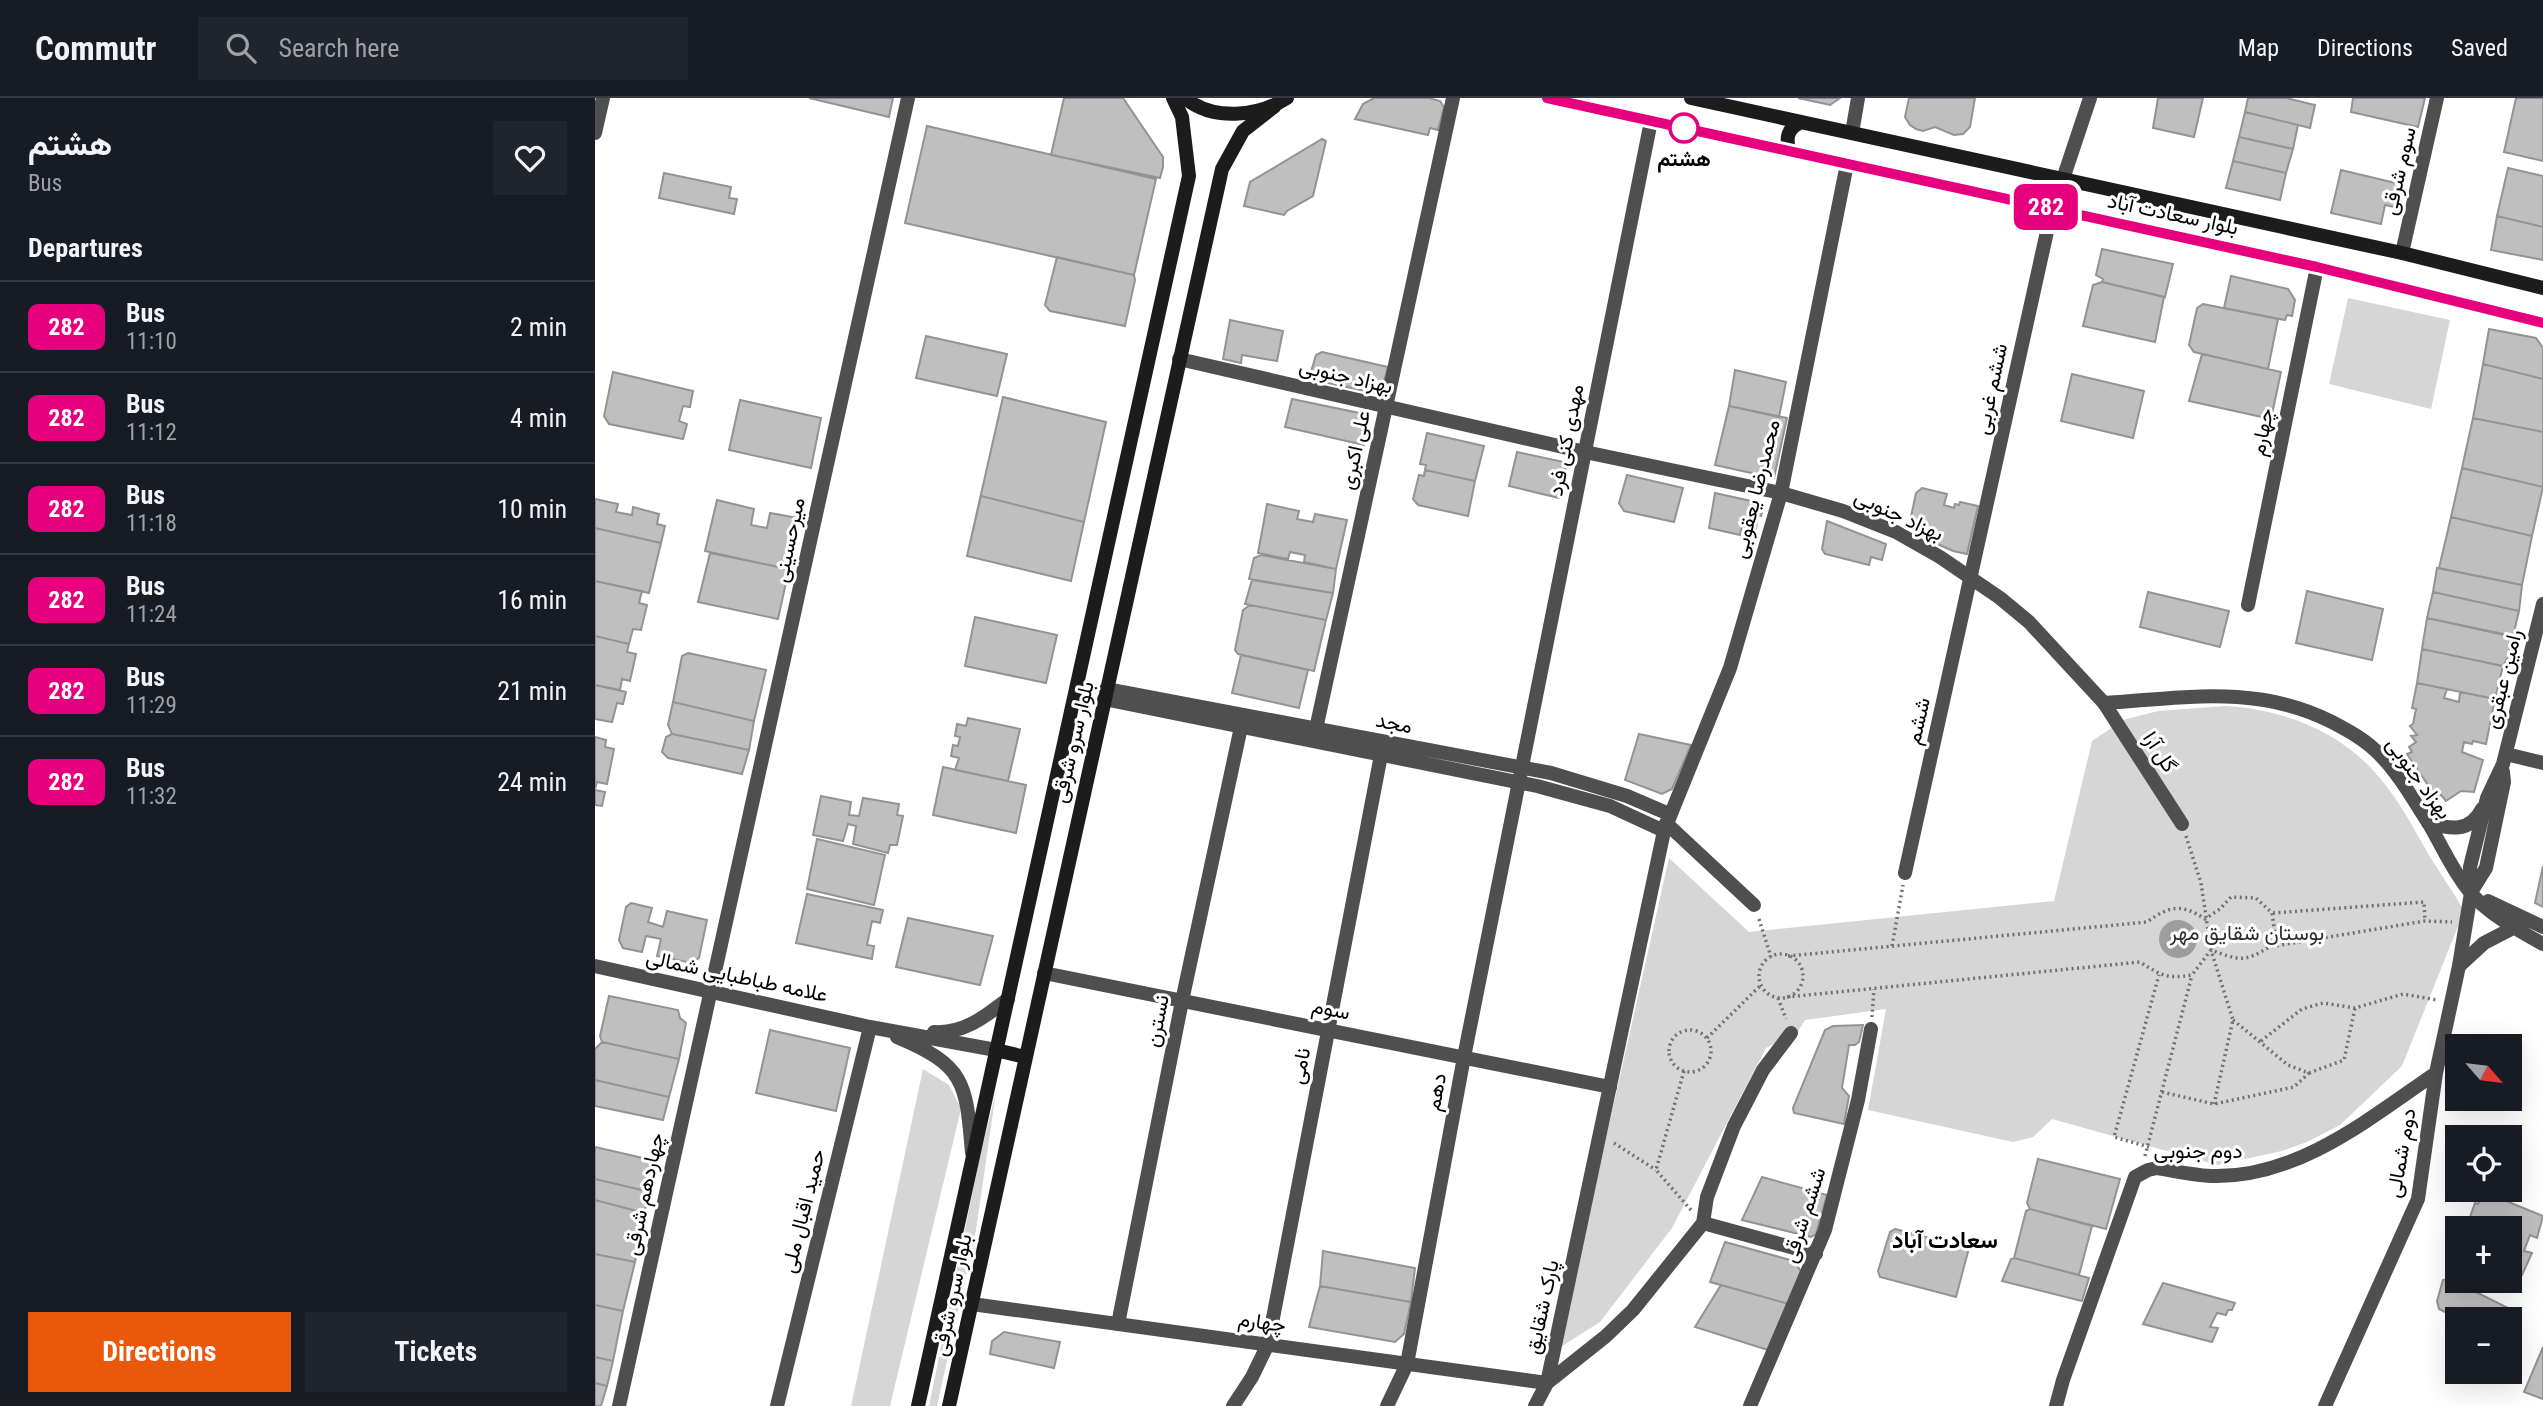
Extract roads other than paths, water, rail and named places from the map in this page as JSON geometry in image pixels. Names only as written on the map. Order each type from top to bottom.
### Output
[{"type":"main road","name":"بلوار سرو شرقی","points":[[918,1406],[1189,176],[1182,117],[1173,98]]},
{"type":"main road","points":[[1185,98],[1217,112],[1247,114],[1281,102]]},
{"type":"main road","name":"بلوار سعادت آباد","points":[[1547,98],[2317,267],[2543,323]]},
{"type":"main road","name":"بلوار سعادت آباد","points":[[1691,98],[2402,253],[2543,288]]},
{"type":"main road","name":"بلوار سرو شرقی","points":[[949,1406],[1222,169],[1243,131],[1281,102]]},
{"type":"main road","points":[[1789,151],[1788,133],[1791,127],[1801,122]]},
{"type":"main road","points":[[996,1050],[1025,1057]]},
{"type":"street","points":[[595,133],[603,98]]},
{"type":"street","name":"میرحسینی","points":[[711,991],[908,98]]},
{"type":"street","name":"علی اکبری","points":[[1314,735],[1453,98]]},
{"type":"street","points":[[1852,133],[1858,98]]},
{"type":"street","points":[[2063,179],[2090,98]]},
{"type":"street","name":"سوم شرقی","points":[[2402,253],[2437,98]]},
{"type":"street","name":"مهدی کنی فرد","points":[[1520,775],[1651,121]]},
{"type":"street","name":"محمدرضا یعقوبی","points":[[1666,822],[1730,668],[1781,493],[1847,164]]},
{"type":"street","name":"ششم غربی","points":[[1971,578],[2052,209]]},
{"type":"street","name":"چهارم","points":[[2248,605],[2317,267]]},
{"type":"street","name":"بهزاد جنوبی","points":[[1179,359],[1585,452],[1781,493],[1843,511],[1896,533],[1971,578],[2029,621],[2103,703],[2231,695],[2279,702],[2312,712],[2357,736],[2379,753],[2428,823],[2470,893],[2513,928],[2543,944]]},
{"type":"street","name":"ششم","points":[[1905,873],[1971,578]]},
{"type":"street","name":"رامین عبقری","points":[[2470,893],[2470,867],[2487,798],[2504,759],[2543,604]]},
{"type":"street","name":"مجد","points":[[1105,694],[1520,775],[1666,822],[1754,905]]},
{"type":"street","name":"گل آرا","points":[[2103,703],[2182,824]]},
{"type":"street","name":"نسترن","points":[[1118,1324],[1182,1001],[1242,721]]},
{"type":"street","name":"نامی","points":[[1233,1406],[1268,1345],[1382,748]]},
{"type":"street","points":[[2504,759],[2543,763]]},
{"type":"street","name":"رامین عبقری","points":[[2470,893],[2487,868],[2504,782],[2504,759]]},
{"type":"street","name":"دهم","points":[[1387,1406],[1408,1364],[1464,1057],[1520,775]]},
{"type":"street","points":[[2428,823],[2450,828],[2471,824],[2487,798]]},
{"type":"street","name":"پارک شقایق","points":[[1547,1383],[1666,822]]},
{"type":"street","points":[[2470,893],[2543,927]]},
{"type":"street","name":"دوم شمالی","points":[[2325,1406],[2418,1199],[2435,1073],[2459,966],[2470,893]]},
{"type":"street","points":[[2459,966],[2484,943],[2513,928]]},
{"type":"street","name":"علامه طباطبایی شمالی","points":[[595,966],[870,1027],[996,1050]]},
{"type":"street","name":"سوم","points":[[1044,973],[1610,1087]]},
{"type":"street","name":"چهاردهم شرقی","points":[[619,1406],[711,991]]},
{"type":"street","name":"علامه طباطبایی شمالی","points":[[870,1027],[957,1031],[982,1019],[1008,999]]},
{"type":"street","name":"علامه طباطبایی شمالی","points":[[870,1027],[931,1053],[948,1065],[957,1076],[967,1097],[972,1160]]},
{"type":"street","name":"حمید اقبال ملی","points":[[777,1406],[870,1027]]},
{"type":"street","name":"ششم شرقی","points":[[1750,1406],[1816,1254],[1833,1204],[1858,1100],[1871,1029]]},
{"type":"street","name":"پارک شقایق","points":[[1547,1383],[1606,1336],[1633,1310],[1703,1223],[1707,1197],[1734,1126],[1763,1070],[1791,1033]]},
{"type":"street","name":"دوم جنوبی","points":[[2056,1406],[2135,1177],[2157,1168],[2216,1176],[2269,1168],[2290,1161],[2327,1145],[2435,1073]]},
{"type":"street","points":[[1703,1223],[1816,1254]]},
{"type":"street","name":"چهارم","points":[[972,1304],[1547,1383]]},
{"type":"street","points":[[1535,1406],[1547,1383]]},
{"type":"place","name":"هشتم","points":[[1684,128]]},
{"type":"district","name":"سعادت آباد","points":[[1945,1240]]},
{"type":"park label","name":"بوستان شقایق مهر","points":[[2247,933]]}]
